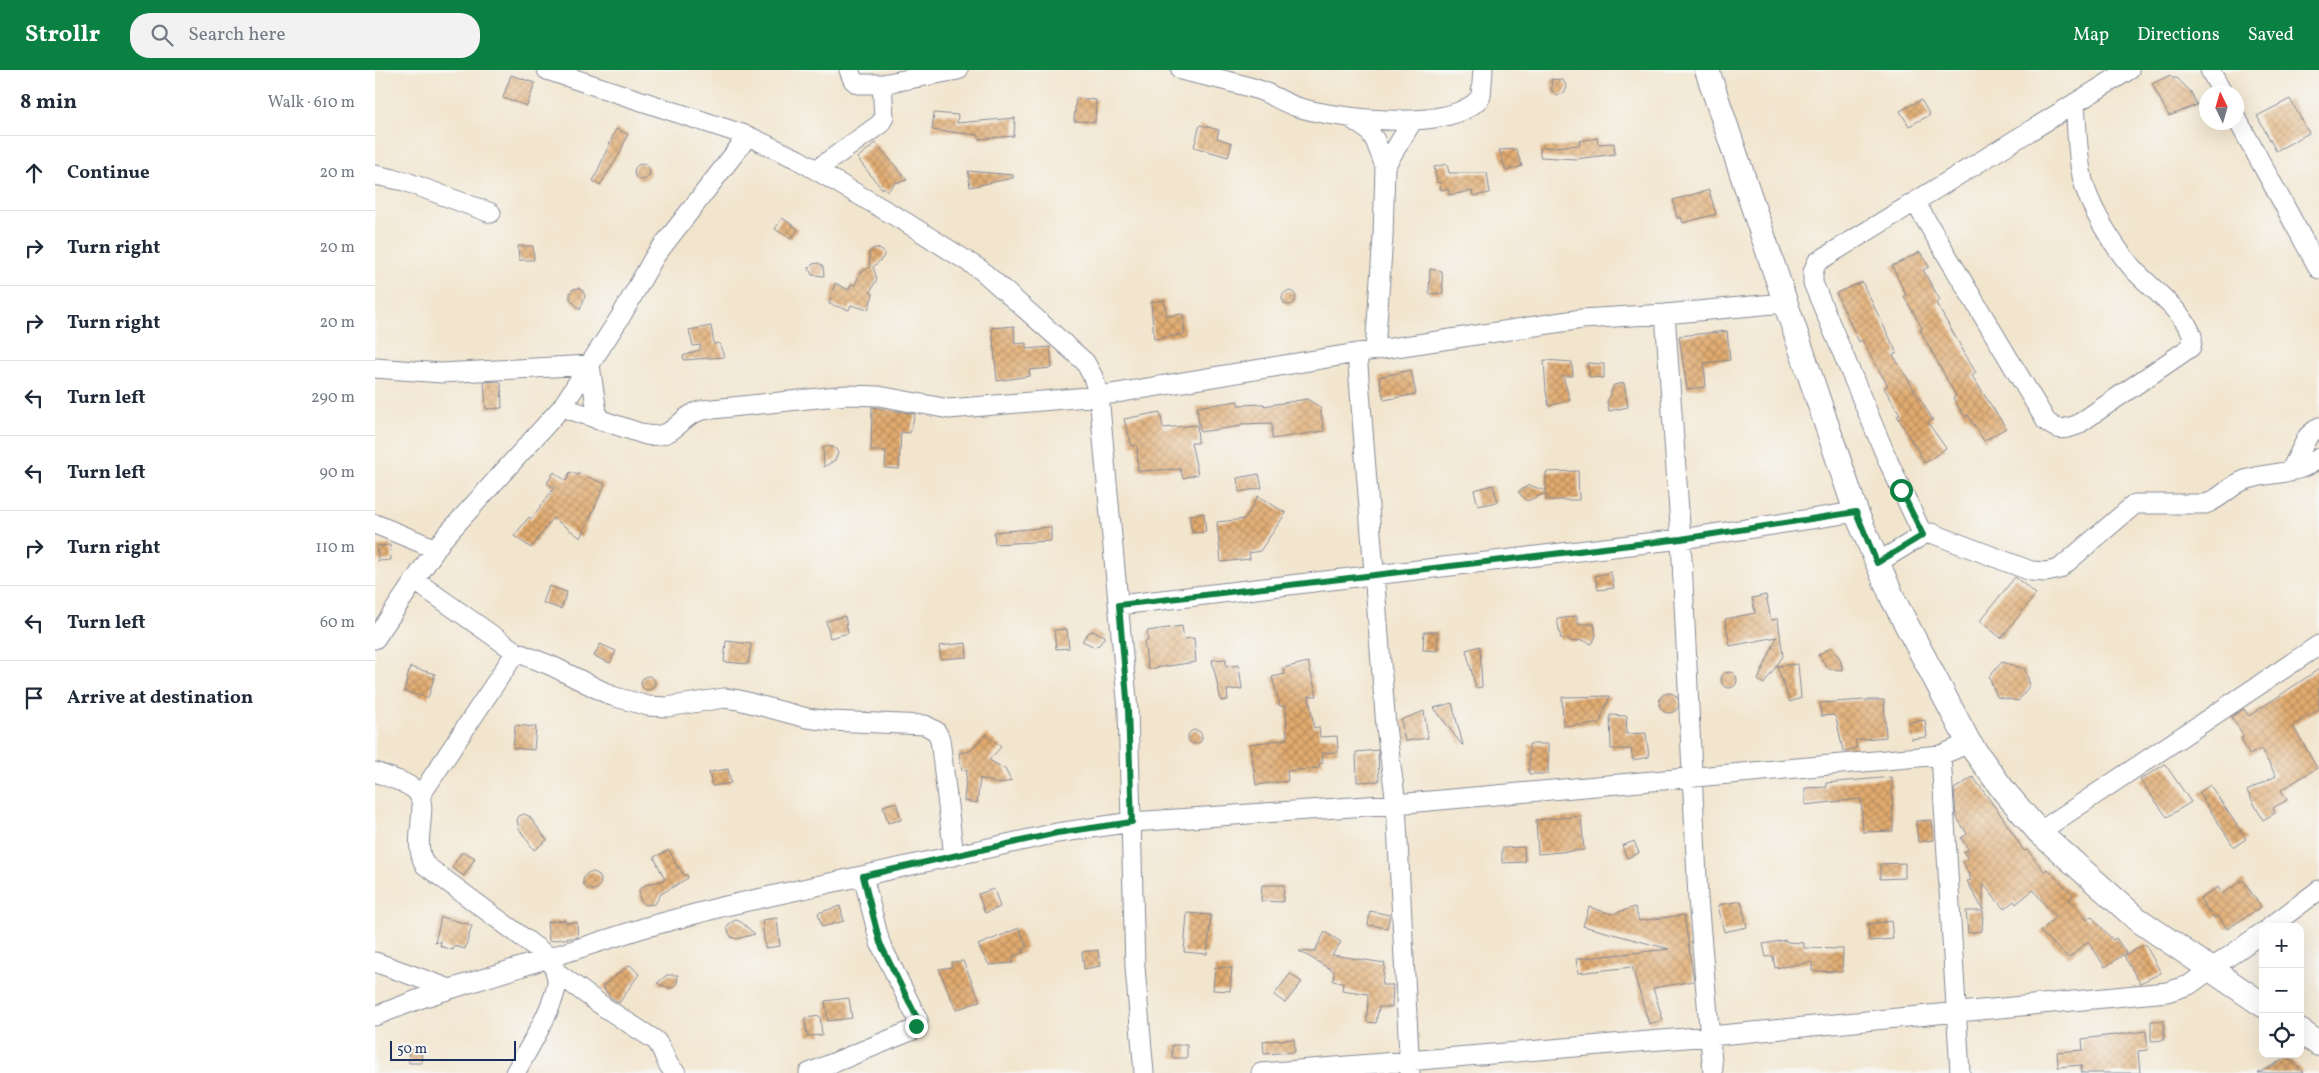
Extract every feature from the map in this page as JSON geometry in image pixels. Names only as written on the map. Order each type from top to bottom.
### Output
[{"type":"main road","points":[[1707,70],[1856,512],[1893,600],[1969,743],[2004,791],[2039,832],[2137,919],[2259,1002]]},
{"type":"main road","points":[[2304,1033],[2319,1044]]},
{"type":"street","points":[[547,70],[747,136],[816,170],[907,223],[981,270],[1085,362],[1093,377],[1099,396],[1128,710],[1135,967],[1145,1073]]},
{"type":"street","points":[[849,70],[853,80],[859,84],[882,84],[958,70]]},
{"type":"street","points":[[1181,70],[1262,91],[1297,107],[1349,117],[1413,120],[1435,118],[1469,109],[1481,96],[1483,70]]},
{"type":"street","points":[[1923,535],[1893,472],[1813,283],[1813,272],[1817,262],[2129,70]]},
{"type":"street","points":[[2210,70],[2218,85]]},
{"type":"street","points":[[816,170],[880,124],[885,117],[882,84]]},
{"type":"street","points":[[1915,202],[2046,421],[2054,428],[2063,430],[2077,425],[2191,347],[2193,338],[2190,330],[2174,309],[2134,269],[2120,252],[2091,202],[2082,177],[2075,103]]},
{"type":"street","points":[[1349,117],[1369,130],[1385,166],[1383,237],[1366,352],[1376,576],[1386,727],[1396,804],[1410,1066]]},
{"type":"street","points":[[1385,166],[1413,120]]},
{"type":"street","points":[[2243,130],[2319,269]]},
{"type":"street","points":[[375,639],[435,549],[562,407],[590,365],[655,256],[747,136]]},
{"type":"street","points":[[375,176],[404,181],[491,213]]},
{"type":"street","points":[[562,407],[646,435],[659,437],[669,433],[695,412],[847,395],[879,396],[933,408],[949,409],[1099,396],[1582,319],[1665,314],[1785,303]]},
{"type":"street","points":[[1665,314],[1681,539],[1694,776],[1698,899],[1713,1073]]},
{"type":"street","points":[[375,368],[441,373],[590,365]]},
{"type":"street","points":[[590,365],[598,420]]},
{"type":"street","points":[[2290,472],[2308,436],[2319,427]]},
{"type":"street","points":[[1877,563],[1923,535],[1931,533],[2031,571],[2047,572],[2059,569],[2135,504],[2205,504],[2214,501],[2243,480],[2309,467],[2319,458]]},
{"type":"street","points":[[1119,605],[1681,539],[1856,512]]},
{"type":"street","points":[[375,524],[435,549]]},
{"type":"street","points":[[414,580],[516,652],[552,666],[612,696],[648,706],[667,707],[724,698],[739,700],[807,718],[831,721],[925,725],[935,731],[941,739],[954,856]]},
{"type":"street","points":[[2039,832],[2319,645]]},
{"type":"street","points":[[420,796],[516,652]]},
{"type":"street","points":[[375,1016],[450,989],[553,964],[643,928],[721,907],[1057,833],[1132,822],[1396,804],[1941,755],[1969,743]]},
{"type":"street","points":[[1941,755],[1960,1073]]},
{"type":"street","points":[[375,772],[413,788],[420,796],[422,807],[418,847],[420,857],[425,865],[553,964],[604,1007],[655,1040],[660,1045],[668,1066],[676,1073]]},
{"type":"street","points":[[809,1073],[913,1030],[918,1020],[880,943],[863,876]]},
{"type":"street","points":[[2275,923],[2319,890]]},
{"type":"street","points":[[1261,1073],[1410,1066],[2167,992],[2189,985],[2259,935]]},
{"type":"street","points":[[375,962],[450,989]]},
{"type":"street","points":[[515,1073],[543,1020],[557,983],[553,964]]},
{"type":"building","points":[[511,75],[535,83],[527,106],[503,98]]},
{"type":"building","points":[[2170,75],[2172,78],[2177,78],[2191,92],[2197,105],[2169,116],[2152,84]]},
{"type":"building","points":[[1551,79],[1563,80],[1567,87],[1565,92],[1557,96],[1552,92]]},
{"type":"building","points":[[1076,98],[1096,100],[1095,122],[1074,121]]},
{"type":"building","points":[[2290,99],[2309,133],[2276,151],[2257,116]]},
{"type":"building","points":[[1921,100],[1930,115],[1909,126],[1900,111]]},
{"type":"building","points":[[934,113],[958,115],[957,123],[1015,118],[1014,136],[979,139],[979,135],[932,130]]},
{"type":"building","points":[[1200,125],[1219,130],[1217,138],[1232,143],[1228,157],[1194,147]]},
{"type":"building","points":[[616,129],[628,134],[620,153],[600,185],[593,181]]},
{"type":"building","points":[[1597,138],[1598,144],[1614,143],[1615,154],[1576,159],[1540,157],[1540,148],[1580,145],[1579,141]]},
{"type":"building","points":[[876,143],[907,180],[895,183],[888,191],[883,187],[882,189],[857,158]]},
{"type":"building","points":[[1516,149],[1522,166],[1506,171],[1499,150]]},
{"type":"building","points":[[642,164],[650,172],[642,180],[634,172]]},
{"type":"building","points":[[1447,164],[1449,173],[1487,173],[1490,193],[1473,196],[1472,191],[1449,195],[1448,189],[1441,190],[1440,182],[1437,183],[1434,167]]},
{"type":"building","points":[[968,171],[1013,175],[1013,178],[970,187]]},
{"type":"building","points":[[1709,190],[1716,214],[1683,223],[1681,217],[1677,218],[1673,200]]},
{"type":"building","points":[[782,218],[798,229],[791,239],[775,229]]},
{"type":"building","points":[[518,246],[533,246],[534,260],[519,260]]},
{"type":"building","points":[[874,248],[878,248],[885,253],[882,259],[873,267],[877,279],[870,292],[873,294],[868,310],[851,305],[849,310],[829,304],[835,283],[849,290],[851,284],[855,285],[860,273],[870,267],[869,252]]},
{"type":"building","points":[[1920,252],[1929,267],[1923,270],[1940,300],[1936,303],[1976,373],[1972,376],[2006,428],[1984,441],[1968,415],[1965,417],[1953,398],[1956,396],[1920,330],[1922,328],[1904,296],[1906,295],[1892,266]]},
{"type":"building","points":[[819,263],[823,266],[824,276],[812,275],[809,268],[813,264]]},
{"type":"building","points":[[1430,269],[1442,271],[1443,293],[1429,294]]},
{"type":"building","points":[[1862,282],[1897,353],[1893,355],[1933,420],[1928,423],[1946,448],[1925,463],[1897,416],[1900,414],[1884,388],[1888,386],[1862,340],[1859,342],[1836,293]]},
{"type":"building","points":[[579,288],[585,296],[580,310],[570,299],[570,293],[573,289]]},
{"type":"building","points":[[1289,291],[1294,293],[1296,298],[1294,303],[1289,305],[1284,303],[1282,298],[1284,293]]},
{"type":"building","points":[[1164,300],[1167,316],[1183,314],[1185,334],[1154,339],[1151,302]]},
{"type":"building","points":[[711,326],[714,344],[719,343],[724,357],[684,360],[683,356],[700,350],[700,345],[693,346],[689,330]]},
{"type":"building","points":[[1014,326],[1015,344],[1026,343],[1026,349],[1050,347],[1052,368],[1029,370],[1030,376],[997,381],[992,328]]},
{"type":"building","points":[[1727,331],[1730,360],[1704,363],[1706,387],[1687,389],[1679,336]]},
{"type":"building","points":[[1544,360],[1572,362],[1573,376],[1563,376],[1570,400],[1549,406]]},
{"type":"building","points":[[1587,363],[1604,364],[1604,378],[1590,377]]},
{"type":"building","points":[[1411,370],[1416,394],[1384,400],[1379,377]]},
{"type":"building","points":[[498,381],[501,383],[502,408],[486,409],[484,382]]},
{"type":"building","points":[[1624,383],[1628,407],[1609,411],[1607,402],[1614,385]]},
{"type":"building","points":[[1307,399],[1320,407],[1324,431],[1272,439],[1272,423],[1241,424],[1241,426],[1200,432],[1197,407],[1238,401],[1238,405],[1264,404],[1264,406]]},
{"type":"building","points":[[872,407],[915,414],[910,433],[901,432],[899,469],[885,468],[886,451],[871,451]]},
{"type":"building","points":[[1160,412],[1163,428],[1197,425],[1198,443],[1191,443],[1198,474],[1183,478],[1180,469],[1138,471],[1137,445],[1132,446],[1124,419]]},
{"type":"building","points":[[829,446],[835,448],[838,453],[835,460],[824,467],[823,448]]},
{"type":"building","points":[[1578,471],[1579,500],[1546,500],[1546,493],[1527,501],[1518,492],[1529,485],[1546,491],[1546,472]]},
{"type":"building","points":[[554,472],[566,481],[570,472],[578,475],[579,473],[605,484],[581,538],[553,518],[531,548],[514,536],[529,517],[531,519],[554,488],[547,483]]},
{"type":"building","points":[[1259,474],[1262,488],[1239,492],[1237,478]]},
{"type":"building","points":[[1493,485],[1498,502],[1478,506],[1474,490]]},
{"type":"building","points":[[1258,496],[1286,513],[1260,551],[1249,553],[1250,559],[1221,562],[1217,522],[1245,519]]},
{"type":"building","points":[[1204,513],[1206,532],[1192,533],[1189,515]]},
{"type":"building","points":[[1051,527],[1051,541],[995,544],[994,532]]},
{"type":"building","points":[[390,545],[391,560],[378,561],[377,546]]},
{"type":"building","points":[[1611,572],[1614,588],[1598,590],[1595,576]]},
{"type":"building","points":[[2015,577],[2036,594],[2001,638],[1980,621]]},
{"type":"building","points":[[549,586],[567,592],[561,609],[543,603]]},
{"type":"building","points":[[1766,595],[1771,620],[1778,619],[1783,656],[1764,684],[1758,680],[1777,637],[1730,646],[1725,619],[1755,613],[1752,598]]},
{"type":"building","points":[[845,616],[848,633],[830,638],[826,621]]},
{"type":"building","points":[[1577,616],[1578,624],[1594,624],[1596,636],[1592,644],[1582,640],[1571,642],[1567,638],[1561,639],[1557,619]]},
{"type":"building","points":[[1182,626],[1184,639],[1194,638],[1196,662],[1148,669],[1144,641],[1148,641],[1147,631]]},
{"type":"building","points":[[1067,629],[1069,648],[1056,649],[1054,630]]},
{"type":"building","points":[[1093,631],[1105,636],[1100,644],[1095,647],[1082,641],[1088,633]]},
{"type":"building","points":[[1424,632],[1438,632],[1437,651],[1423,650]]},
{"type":"building","points":[[726,641],[751,644],[748,664],[724,662]]},
{"type":"building","points":[[966,643],[967,657],[941,659],[939,646]]},
{"type":"building","points":[[600,644],[616,651],[610,663],[594,656]]},
{"type":"building","points":[[1480,646],[1482,687],[1476,688],[1466,650]]},
{"type":"building","points":[[1831,647],[1840,659],[1843,670],[1829,669],[1818,655]]},
{"type":"building","points":[[1226,659],[1226,667],[1239,665],[1242,689],[1227,690],[1228,700],[1221,701],[1212,660]]},
{"type":"building","points":[[1308,662],[1317,696],[1309,696],[1314,728],[1319,727],[1320,737],[1337,736],[1338,752],[1322,753],[1323,763],[1319,764],[1319,768],[1287,771],[1288,781],[1256,785],[1250,744],[1287,739],[1286,706],[1280,706],[1272,677],[1285,674],[1283,668]]},
{"type":"building","points":[[2002,662],[2025,669],[2030,685],[2018,701],[1997,697],[1989,677]]},
{"type":"building","points":[[1798,664],[1801,698],[1790,702],[1777,666]]},
{"type":"building","points":[[410,667],[435,674],[428,698],[404,691]]},
{"type":"building","points":[[2319,669],[2319,709],[2293,726],[2317,768],[2281,790],[2287,800],[2273,808],[2275,813],[2263,820],[2247,791],[2276,776],[2261,749],[2249,755],[2241,738],[2244,736],[2231,717],[2244,709],[2249,716]]},
{"type":"building","points":[[1726,672],[1732,672],[1737,677],[1735,686],[1726,688],[1721,683],[1721,677]]},
{"type":"building","points":[[648,676],[653,678],[655,683],[653,688],[648,690],[643,688],[641,683],[643,678]]},
{"type":"building","points":[[1665,693],[1673,693],[1679,699],[1679,707],[1673,713],[1665,713],[1659,707],[1659,699]]},
{"type":"building","points":[[1610,696],[1599,724],[1563,726],[1562,697]]},
{"type":"building","points":[[1884,700],[1886,737],[1855,740],[1857,748],[1843,751],[1836,718],[1834,715],[1821,716],[1820,703]]},
{"type":"building","points":[[1452,703],[1463,745],[1434,708]]},
{"type":"building","points":[[1424,711],[1428,738],[1405,741],[1401,720]]},
{"type":"building","points":[[1610,715],[1627,716],[1626,734],[1646,733],[1649,757],[1633,760],[1631,749],[1611,749]]},
{"type":"building","points":[[1925,720],[1927,737],[1911,739],[1909,722]]},
{"type":"building","points":[[515,725],[536,727],[534,750],[513,748]]},
{"type":"building","points":[[1192,730],[1198,730],[1202,737],[1198,744],[1192,744],[1188,740],[1188,734]]},
{"type":"building","points":[[986,734],[1001,747],[989,760],[1005,769],[1011,781],[998,784],[980,778],[977,803],[964,801],[967,769],[962,771],[959,753],[970,751]]},
{"type":"building","points":[[1529,744],[1548,744],[1548,774],[1529,774]]},
{"type":"building","points":[[1378,750],[1379,781],[1357,782],[1356,752]]},
{"type":"building","points":[[2165,764],[2191,802],[2167,817],[2140,780]]},
{"type":"building","points":[[728,769],[731,783],[712,786],[709,772]]},
{"type":"building","points":[[1892,777],[1893,831],[1863,832],[1861,799],[1805,805],[1805,788],[1827,787],[1826,783]]},
{"type":"building","points":[[1973,777],[2024,851],[2027,850],[2044,871],[2047,869],[2073,895],[2069,900],[2087,920],[2091,916],[2113,940],[2116,938],[2126,953],[2105,967],[2088,941],[2069,958],[2040,932],[2055,917],[2033,890],[2016,904],[2014,901],[2004,909],[1983,884],[1983,910],[1967,881],[1971,880],[1963,861],[1968,859],[1964,851],[1969,850],[1961,838],[1967,834],[1956,816],[1954,789]]},
{"type":"building","points":[[2210,785],[2246,839],[2234,847],[2199,793]]},
{"type":"building","points":[[896,802],[901,820],[888,823],[883,806]]},
{"type":"building","points":[[524,814],[529,816],[547,840],[534,850],[519,829],[517,820],[519,816]]},
{"type":"building","points":[[1581,816],[1584,850],[1538,854],[1536,820]]},
{"type":"building","points":[[1932,820],[1934,840],[1918,842],[1916,821]]},
{"type":"building","points":[[1634,841],[1639,853],[1627,858],[1622,846]]},
{"type":"building","points":[[1524,847],[1525,862],[1502,863],[1502,848]]},
{"type":"building","points":[[669,850],[678,868],[688,878],[661,894],[655,904],[645,905],[640,901],[639,890],[645,885],[665,880],[654,857]]},
{"type":"building","points":[[461,853],[466,853],[475,858],[464,876],[452,868]]},
{"type":"building","points":[[1905,863],[1905,878],[1880,879],[1880,864]]},
{"type":"building","points":[[588,872],[596,872],[601,877],[599,888],[588,890],[583,885],[583,877]]},
{"type":"building","points":[[2243,880],[2261,907],[2227,929],[2218,916],[2214,918],[2200,899],[2218,887],[2222,894]]},
{"type":"building","points":[[1262,885],[1284,885],[1283,902],[1261,901]]},
{"type":"building","points":[[994,889],[1000,907],[985,913],[978,894]]},
{"type":"building","points":[[1741,901],[1747,927],[1724,932],[1718,905]]},
{"type":"building","points":[[840,906],[844,921],[822,927],[818,913]]},
{"type":"building","points":[[1589,907],[1612,914],[1635,907],[1639,921],[1684,915],[1694,981],[1653,988],[1663,1020],[1649,1024],[1632,967],[1578,973],[1576,959],[1669,949],[1583,926]]},
{"type":"building","points":[[1370,911],[1390,915],[1387,928],[1368,925]]},
{"type":"building","points":[[1966,911],[1983,911],[1982,931],[1968,933]]},
{"type":"building","points":[[1187,913],[1211,915],[1207,954],[1184,952]]},
{"type":"building","points":[[441,917],[472,925],[465,949],[454,946],[453,950],[440,946],[441,941],[435,943]]},
{"type":"building","points":[[777,918],[780,946],[765,948],[762,920]]},
{"type":"building","points":[[565,920],[566,923],[577,922],[578,937],[549,941],[547,922]]},
{"type":"building","points":[[736,920],[755,934],[737,939],[731,937],[727,928],[730,923]]},
{"type":"building","points":[[1891,921],[1893,939],[1869,941],[1868,924]]},
{"type":"building","points":[[1019,928],[1027,948],[1023,949],[1024,952],[1013,957],[1013,963],[989,965],[978,945]]},
{"type":"building","points":[[1325,932],[1341,942],[1332,955],[1385,963],[1382,985],[1393,985],[1392,1007],[1379,1007],[1376,1023],[1367,1022],[1368,994],[1342,990],[1343,983],[1333,981],[1334,971],[1299,951],[1314,952]]},
{"type":"building","points":[[1786,940],[1787,942],[1804,943],[1804,948],[1843,949],[1842,972],[1812,971],[1812,962],[1775,968],[1773,956],[1766,957],[1763,944]]},
{"type":"building","points":[[2145,944],[2161,973],[2140,983],[2124,956]]},
{"type":"building","points":[[1098,950],[1100,966],[1084,969],[1082,952]]},
{"type":"building","points":[[963,961],[980,1001],[956,1010],[939,969],[952,967],[952,962]]},
{"type":"building","points":[[630,965],[639,974],[619,1003],[610,997],[602,986]]},
{"type":"building","points":[[1215,967],[1232,968],[1230,991],[1213,990]]},
{"type":"building","points":[[1290,974],[1302,982],[1285,1003],[1274,995]]},
{"type":"building","points":[[667,975],[678,975],[677,983],[673,988],[657,983]]},
{"type":"building","points":[[849,998],[852,1018],[828,1021],[825,1001]]},
{"type":"building","points":[[820,1016],[822,1035],[807,1036],[805,1018]]},
{"type":"building","points":[[2151,1021],[2164,1021],[2164,1040],[2151,1041]]},
{"type":"building","points":[[2146,1031],[2148,1050],[2138,1051],[2140,1073],[2082,1073],[2081,1065],[2058,1067],[2057,1052],[2083,1050],[2082,1039]]},
{"type":"building","points":[[1294,1039],[1295,1052],[1264,1054],[1263,1041]]},
{"type":"building","points":[[1172,1045],[1187,1045],[1187,1058],[1172,1058]]},
{"type":"building","points":[[421,1048],[422,1063],[409,1063],[408,1049]]},
{"type":"building","points":[[2284,1059],[2293,1061],[2304,1073],[2258,1073]]},
{"type":"route","points":[[916,1026],[918,1020],[880,943],[873,923],[863,876],[1057,833],[1132,822],[1128,710],[1119,605],[1681,539],[1856,512],[1877,563],[1923,535],[1901,490]]}]
